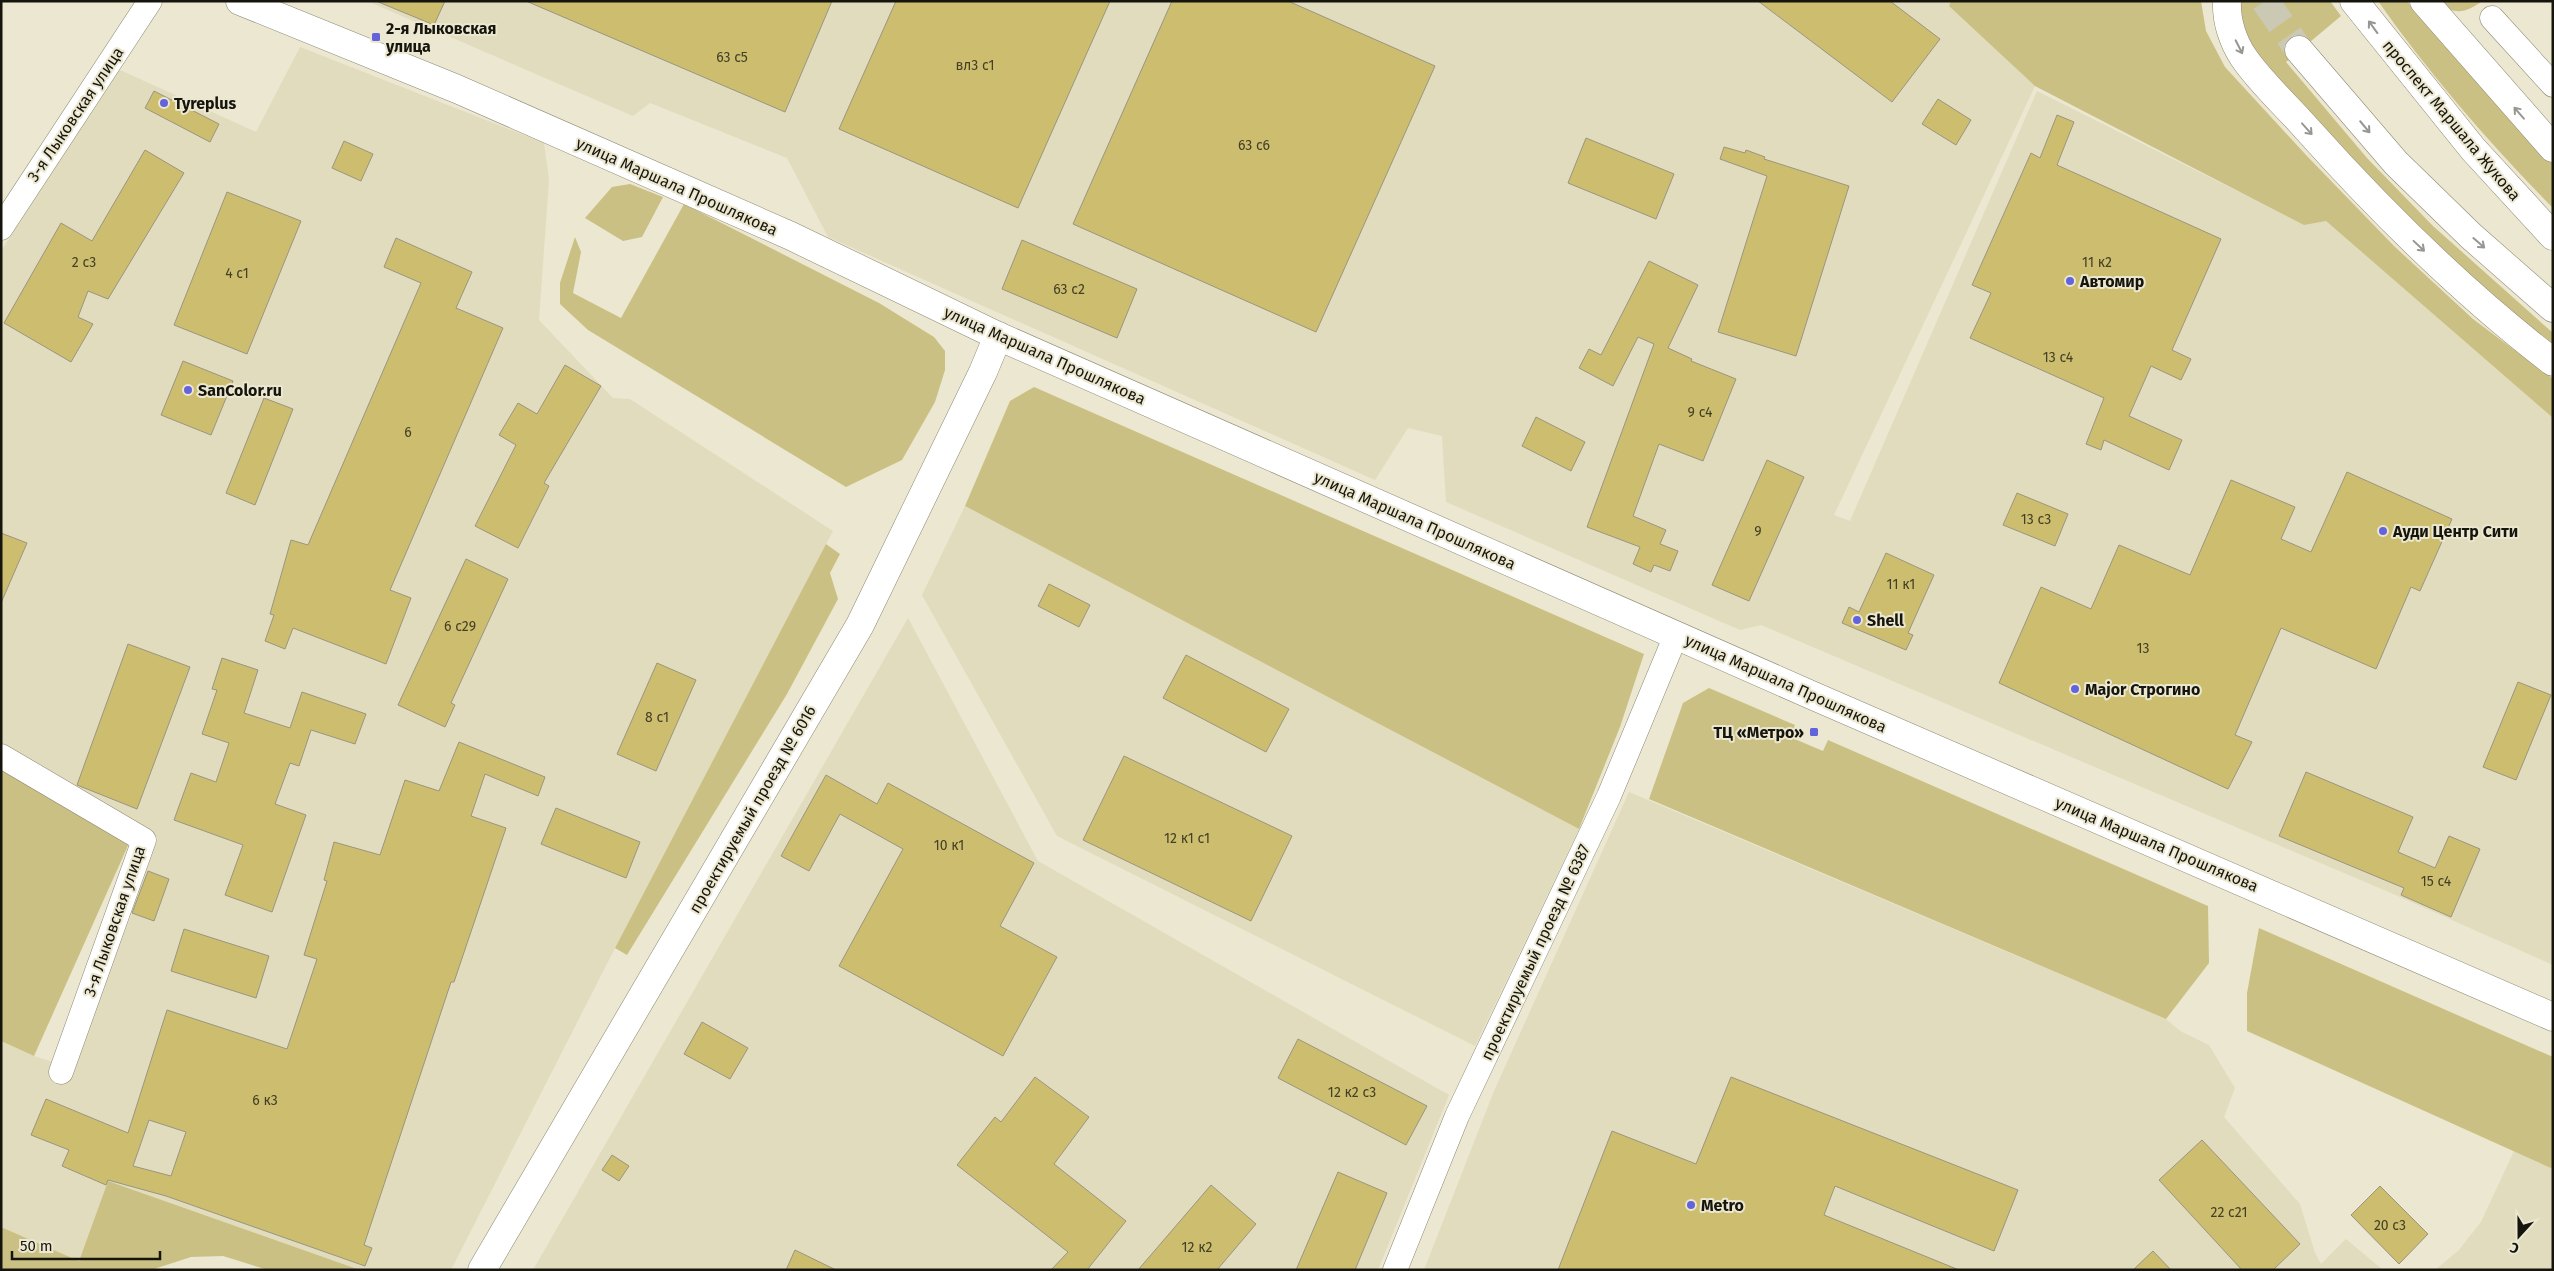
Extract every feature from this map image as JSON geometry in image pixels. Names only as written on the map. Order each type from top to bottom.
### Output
[{"type":"main road","name":"улица Маршала Прошлякова","points":[[240,1],[270,9],[791,236],[998,336],[1676,635],[2553,1018]]},
{"type":"main road","points":[[2227,1],[2228,21],[2244,58],[2348,175],[2415,243],[2475,298],[2553,362]]},
{"type":"main road","name":"проспект Маршала Жукова","points":[[2354,1],[2380,36],[2473,149],[2553,236]]},
{"type":"main road","points":[[2424,1],[2553,148]]},
{"type":"main road","points":[[2299,50],[2396,163],[2471,236],[2553,308]]},
{"type":"main road","name":"проектируемый проезд № 6016","points":[[482,1270],[860,624],[983,372],[998,336]]},
{"type":"street","name":"3-я Лыковская улица","points":[[1,228],[150,1]]},
{"type":"street","points":[[2492,18],[2553,85]]},
{"type":"street","name":"проектируемый проезд № 6387","points":[[1395,1270],[1457,1116],[1609,796],[1676,635]]},
{"type":"street","name":"3-я Лыковская улица","points":[[1,756],[144,840],[61,1072]]},
{"type":"shaded area","points":[[367,1],[2167,1],[2326,221],[2553,418],[2553,965],[2391,893],[1761,625],[1740,630],[1446,502],[1442,436],[1408,428],[1375,480],[828,237],[787,158],[650,103],[633,116]],"holes":[[[2035,86],[2253,199],[2037,91],[1850,521],[1834,515]]]},
{"type":"shaded area","points":[[1951,1],[2201,1],[2206,31],[2225,67],[2306,155],[2394,246],[2473,319],[2553,379],[2553,418],[2326,221],[2304,225],[2035,86],[1949,6]]},
{"type":"shaded area","points":[[2239,1],[2330,1],[2341,16],[2286,62],[2367,158],[2433,226],[2553,333],[2553,349],[2422,234],[2253,51],[2243,34]]},
{"type":"shaded area","points":[[2378,1],[2407,1],[2518,129],[2553,164],[2553,208],[2461,108],[2418,56]]},
{"type":"shaded area","points":[[2440,1],[2482,1],[2466,10],[2455,11]]},
{"type":"shaded area","points":[[300,47],[544,143],[549,180],[539,320],[613,398],[630,399],[833,531],[615,948],[451,1270],[360,1270],[108,1181],[79,1261],[1,1227],[1,1041],[34,1056],[71,1068],[132,913],[158,838],[1,748],[1,251],[118,69],[256,132]]},
{"type":"shaded area","points":[[630,184],[663,197],[642,237],[623,241],[585,218],[612,187]]},
{"type":"shaded area","points":[[684,204],[879,303],[934,337],[945,351],[945,370],[935,402],[902,460],[846,487],[588,330],[560,304],[560,283],[575,237],[581,252],[573,293],[621,318]]},
{"type":"shaded area","points":[[1034,387],[1644,654],[1620,727],[1579,829],[965,506],[1010,401]]},
{"type":"shaded area","points":[[965,506],[1579,829],[1475,1046],[1057,836],[922,595]]},
{"type":"shaded area","points":[[826,544],[840,554],[830,573],[838,599],[787,694],[627,955],[615,948]]},
{"type":"shaded area","points":[[908,618],[1038,861],[1449,1095],[1378,1270],[533,1270]]},
{"type":"shaded area","points":[[1709,688],[1795,725],[1790,737],[1823,751],[1828,740],[2208,906],[2209,963],[2166,1019],[1649,799],[1683,703]]},
{"type":"shaded area","points":[[1,769],[130,841],[34,1056],[1,1041]]},
{"type":"shaded area","points":[[1629,792],[2166,1019],[2180,1031],[2209,1045],[2235,1088],[2224,1117],[2300,1204],[2315,1253],[2321,1264],[2346,1239],[2383,1270],[1424,1270],[1494,1091]]},
{"type":"shaded area","points":[[2259,928],[2553,1057],[2553,1169],[2247,1031],[2247,993]]},
{"type":"shaded area","points":[[2514,1151],[2553,1169],[2553,1270],[2435,1270],[2458,1251],[2481,1222]]},
{"type":"shaded area","points":[[108,1181],[360,1270],[268,1270],[223,1256],[191,1257],[151,1270],[1,1269],[1,1227],[79,1261]]},
{"type":"building","points":[[376,1],[445,1],[434,25]]},
{"type":"building","points":[[526,1],[832,1],[785,112]]},
{"type":"building","points":[[896,1],[1110,1],[1018,208],[839,129]]},
{"type":"building","points":[[1172,1],[1288,1],[1435,66],[1316,332],[1073,224]]},
{"type":"building","points":[[1758,1],[1890,1],[1940,39],[1892,102]]},
{"type":"building","points":[[154,91],[219,124],[210,142],[145,108]]},
{"type":"building","points":[[1938,99],[1971,120],[1956,145],[1922,124]]},
{"type":"building","points":[[2057,115],[2074,122],[2057,165],[2221,239],[2172,350],[2191,359],[2181,380],[2151,366],[2129,416],[2182,440],[2169,470],[2104,440],[2101,450],[2086,444],[2104,398],[1970,338],[1991,293],[1972,285],[2031,153],[2040,158]]},
{"type":"building","points":[[1586,138],[1674,174],[1656,219],[1568,183]]},
{"type":"building","points":[[344,141],[373,154],[361,181],[332,168]]},
{"type":"building","points":[[1724,147],[1745,153],[1746,150],[1765,157],[1764,159],[1849,186],[1796,356],[1718,332],[1767,176],[1720,159]]},
{"type":"building","points":[[145,150],[184,173],[108,299],[88,291],[78,317],[93,324],[71,362],[4,323],[61,223],[92,241]]},
{"type":"building","points":[[227,192],[301,221],[247,354],[174,325]]},
{"type":"building","points":[[396,238],[472,272],[456,308],[503,328],[390,590],[411,598],[386,664],[293,628],[285,649],[265,641],[274,615],[270,614],[291,540],[308,545],[421,283],[384,267]]},
{"type":"building","points":[[1022,240],[1137,289],[1117,338],[1002,289]]},
{"type":"building","points":[[1649,261],[1698,285],[1668,348],[1692,359],[1691,361],[1736,379],[1703,461],[1659,444],[1633,516],[1666,530],[1660,544],[1678,551],[1670,571],[1654,565],[1651,572],[1633,564],[1640,547],[1587,527],[1654,344],[1638,337],[1613,386],[1579,368],[1589,349],[1601,355]]},
{"type":"building","points":[[183,361],[233,381],[211,435],[161,415]]},
{"type":"building","points":[[565,365],[601,386],[544,483],[549,486],[518,548],[475,526],[516,445],[499,435],[518,403],[537,414]]},
{"type":"building","points":[[264,398],[293,409],[255,505],[226,493]]},
{"type":"building","points":[[1536,417],[1585,442],[1571,471],[1522,446]]},
{"type":"building","points":[[1767,460],[1804,477],[1749,601],[1712,585]]},
{"type":"building","points":[[2347,472],[2452,519],[2420,591],[2411,587],[2376,669],[2281,628],[2235,735],[2252,742],[2228,789],[1999,683],[2041,587],[2091,609],[2119,545],[2190,575],[2231,480],[2295,507],[2281,539],[2311,552]]},
{"type":"building","points":[[2017,493],[2068,514],[2055,546],[2003,525]]},
{"type":"building","points":[[1,533],[27,543],[1,603]]},
{"type":"building","points":[[1886,553],[1934,575],[1908,633],[1913,635],[1906,650],[1842,623],[1849,607],[1859,612]]},
{"type":"building","points":[[466,559],[508,579],[451,703],[455,705],[445,727],[398,705]]},
{"type":"building","points":[[1049,584],[1090,605],[1079,627],[1038,606]]},
{"type":"building","points":[[128,644],[190,667],[137,809],[77,785]]},
{"type":"building","points":[[1186,655],[1289,709],[1266,752],[1163,698]]},
{"type":"building","points":[[222,658],[258,670],[244,713],[290,728],[302,692],[366,714],[355,744],[311,730],[299,766],[290,763],[275,804],[306,815],[272,912],[225,895],[243,845],[174,820],[191,773],[216,782],[229,743],[202,734],[217,690],[212,689]]},
{"type":"building","points":[[657,663],[696,680],[656,771],[617,754]]},
{"type":"building","points":[[2518,682],[2551,695],[2516,780],[2483,767]]},
{"type":"building","points":[[459,742],[545,777],[538,796],[485,774],[471,816],[506,828],[454,982],[451,982],[364,1245],[372,1248],[365,1266],[166,1196],[108,1180],[106,1185],[62,1166],[69,1150],[31,1135],[46,1099],[128,1133],[167,1010],[287,1049],[317,959],[304,955],[327,881],[324,880],[334,842],[380,855],[405,780],[439,791]],"holes":[[[149,1120],[186,1132],[171,1176],[133,1166]]]},
{"type":"building","points":[[1124,756],[1292,836],[1251,921],[1083,840]]},
{"type":"building","points":[[2306,772],[2413,817],[2398,852],[2435,868],[2449,836],[2480,849],[2451,917],[2401,895],[2404,888],[2279,836]]},
{"type":"building","points":[[826,775],[877,804],[888,783],[1034,863],[1000,926],[1057,957],[1003,1056],[839,966],[903,849],[840,814],[809,871],[781,856]]},
{"type":"building","points":[[556,808],[640,842],[626,878],[541,844]]},
{"type":"building","points":[[148,871],[169,879],[154,921],[132,913]]},
{"type":"building","points":[[184,929],[269,956],[256,998],[171,971]]},
{"type":"building","points":[[702,1022],[748,1048],[730,1079],[684,1054]]},
{"type":"building","points":[[1298,1039],[1427,1106],[1406,1145],[1278,1078]]},
{"type":"building","points":[[1035,1077],[1089,1117],[1054,1164],[1126,1221],[1087,1270],[1051,1270],[1068,1252],[957,1165],[995,1117],[1001,1122]]},
{"type":"building","points":[[1731,1077],[2018,1190],[1994,1251],[1835,1186],[1824,1215],[1959,1270],[1558,1270],[1612,1131],[1696,1164]]},
{"type":"building","points":[[2202,1140],[2300,1244],[2273,1270],[2242,1270],[2159,1180]]},
{"type":"building","points":[[612,1155],[629,1166],[619,1181],[602,1170]]},
{"type":"building","points":[[1338,1172],[1387,1193],[1355,1270],[1296,1270]]},
{"type":"building","points":[[1211,1185],[1256,1224],[1217,1270],[1138,1270]]},
{"type":"building","points":[[2380,1186],[2428,1234],[2399,1264],[2351,1215]]},
{"type":"building","points":[[795,1250],[836,1270],[786,1270]]},
{"type":"building","points":[[2153,1251],[2171,1270],[2133,1270]]},
{"type":"tunnel","points":[[2265,1],[2299,50]]},
{"type":"place","name":"2-я Лыковская улица","points":[[376,37]]},
{"type":"place","name":"Tyreplus","points":[[164,103]]},
{"type":"place","name":"Автомир","points":[[2070,281]]},
{"type":"place","name":"SanColor.ru","points":[[188,390]]},
{"type":"place","name":"Ауди Центр Сити","points":[[2383,531]]},
{"type":"place","name":"Shell","points":[[1857,620]]},
{"type":"place","name":"Major Строгино","points":[[2075,689]]},
{"type":"place","name":"ТЦ «Метро»","points":[[1814,732]]},
{"type":"place","name":"Metro","points":[[1691,1205]]}]
